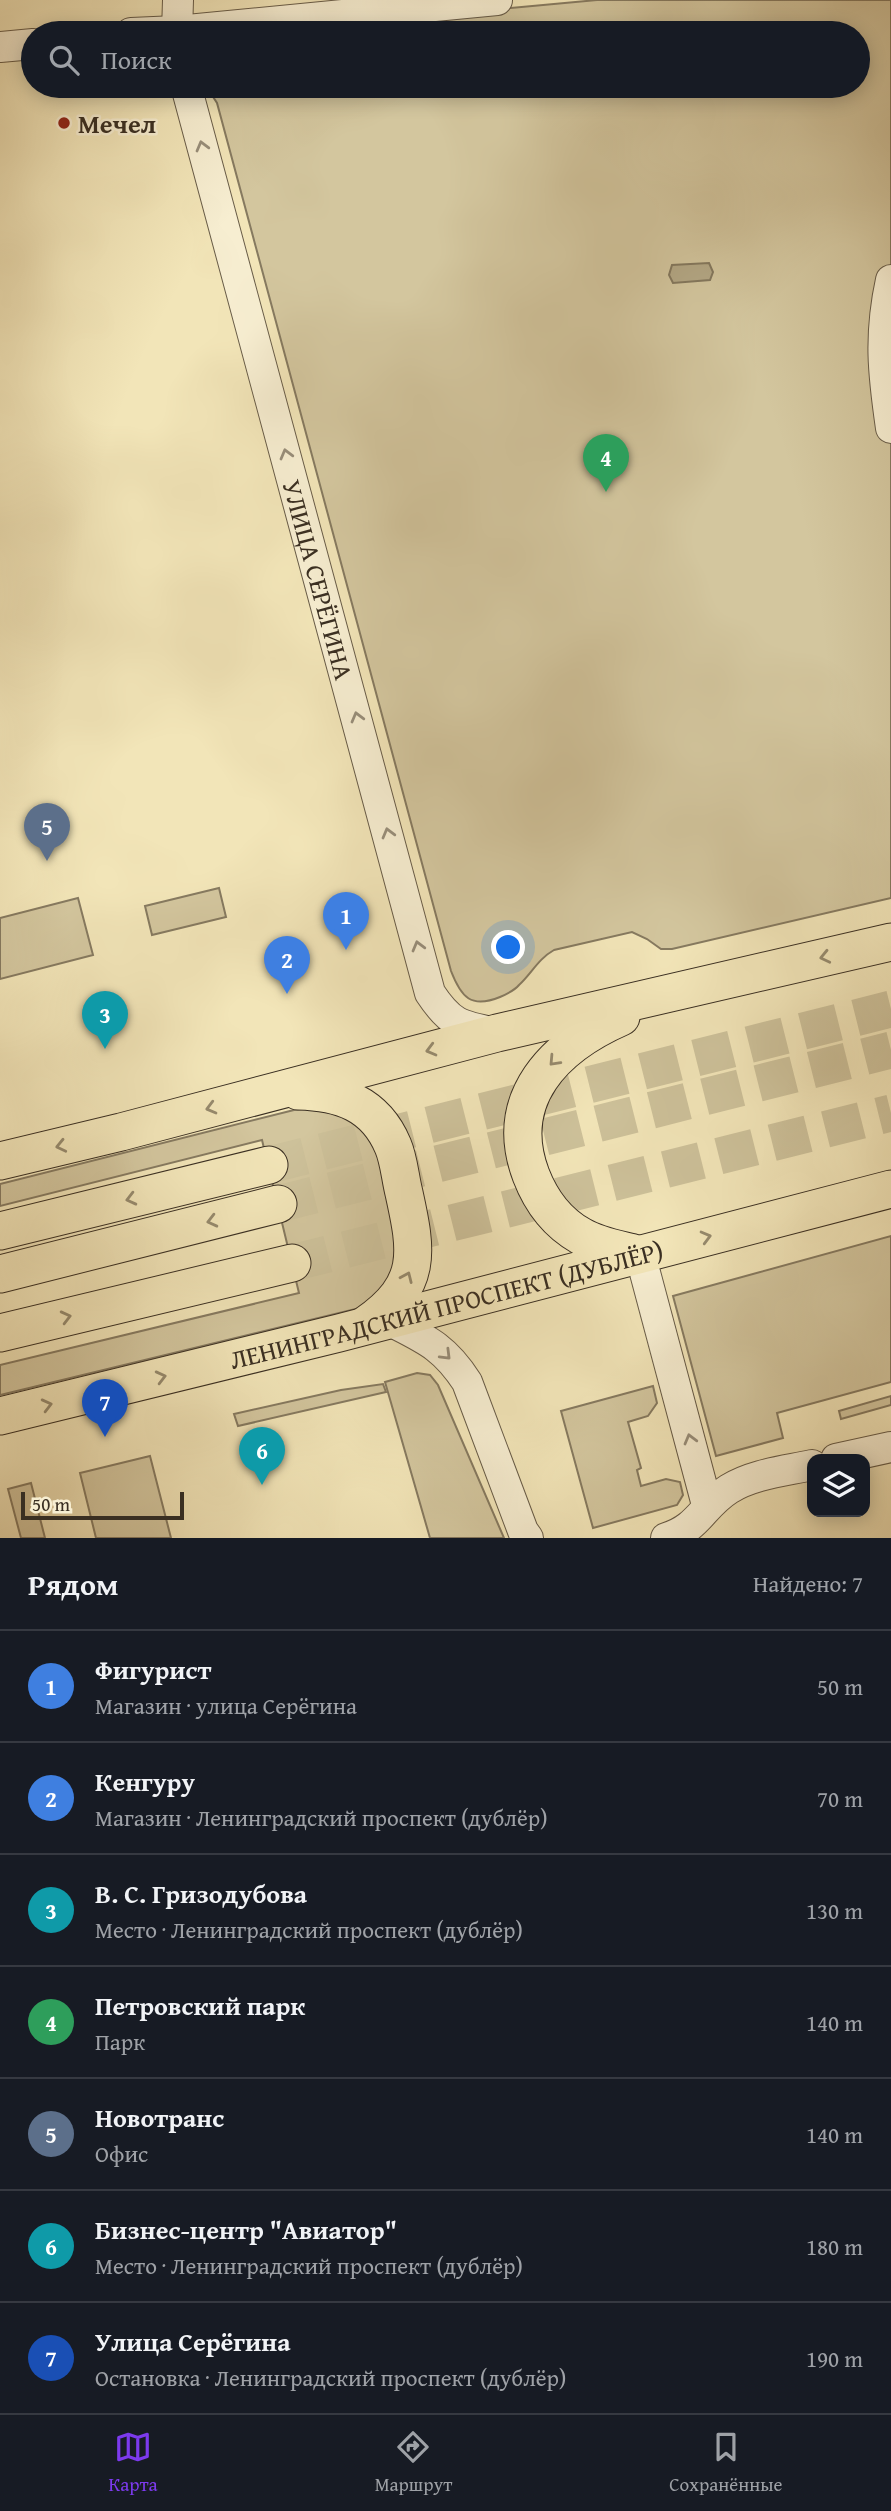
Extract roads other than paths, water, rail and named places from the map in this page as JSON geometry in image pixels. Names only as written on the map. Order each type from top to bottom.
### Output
[{"type":"main road","points":[[0,1161],[497,1033],[891,942]]},
{"type":"main road","points":[[640,1254],[605,1246],[582,1237],[564,1225],[547,1208],[527,1163],[522,1137],[525,1114],[532,1093],[544,1072],[563,1051],[611,1021],[677,993]]},
{"type":"main road","points":[[277,1090],[317,1091],[339,1095],[359,1104],[385,1130],[394,1148],[414,1238],[414,1259],[398,1294],[386,1310],[368,1324],[339,1333]]},
{"type":"main road","points":[[0,1231],[269,1165]]},
{"type":"main road","name":"ЛЕНИНГРАДСКИЙ ПРОСПЕКТ (ДУБЛЁР)","points":[[0,1416],[339,1333],[891,1189]]},
{"type":"main road","points":[[0,1274],[278,1204]]},
{"type":"main road","points":[[0,1332],[292,1262]]},
{"type":"street","points":[[177,21],[178,0]]},
{"type":"street","points":[[287,21],[497,0]]},
{"type":"street","points":[[0,47],[21,45]]},
{"type":"street","name":"УЛИЦА СЕРЁГИНА","points":[[189,98],[430,993],[443,1013],[463,1026],[497,1033]]},
{"type":"street","points":[[891,280],[882,331],[883,372],[891,428]]},
{"type":"street","points":[[640,1254],[707,1505]]},
{"type":"street","points":[[388,1320],[435,1344],[462,1374],[476,1403],[523,1531],[528,1538]]},
{"type":"street","points":[[859,1454],[891,1447]]},
{"type":"street","points":[[666,1538],[691,1527],[707,1505],[729,1489],[752,1478],[807,1466]]},
{"type":"tunnel","points":[[269,1165],[891,1009]]},
{"type":"tunnel","points":[[278,1204],[891,1050]]},
{"type":"tunnel","points":[[292,1263],[891,1113]]},
{"type":"place","name":"Мечел","points":[[64,123]]},
{"type":"place","name":"Петровский парк","points":[[606,492]]},
{"type":"place","name":"Новотранс","points":[[47,861]]},
{"type":"place","name":"Фигурист","points":[[346,950]]},
{"type":"place","name":"Кенгуру","points":[[287,994]]},
{"type":"place","name":"В. С. Гризодубова","points":[[105,1049]]},
{"type":"place","name":"Улица Серёгина","points":[[105,1437]]},
{"type":"place","name":"Бизнес-центр \"Авиатор\"","points":[[262,1485]]}]
